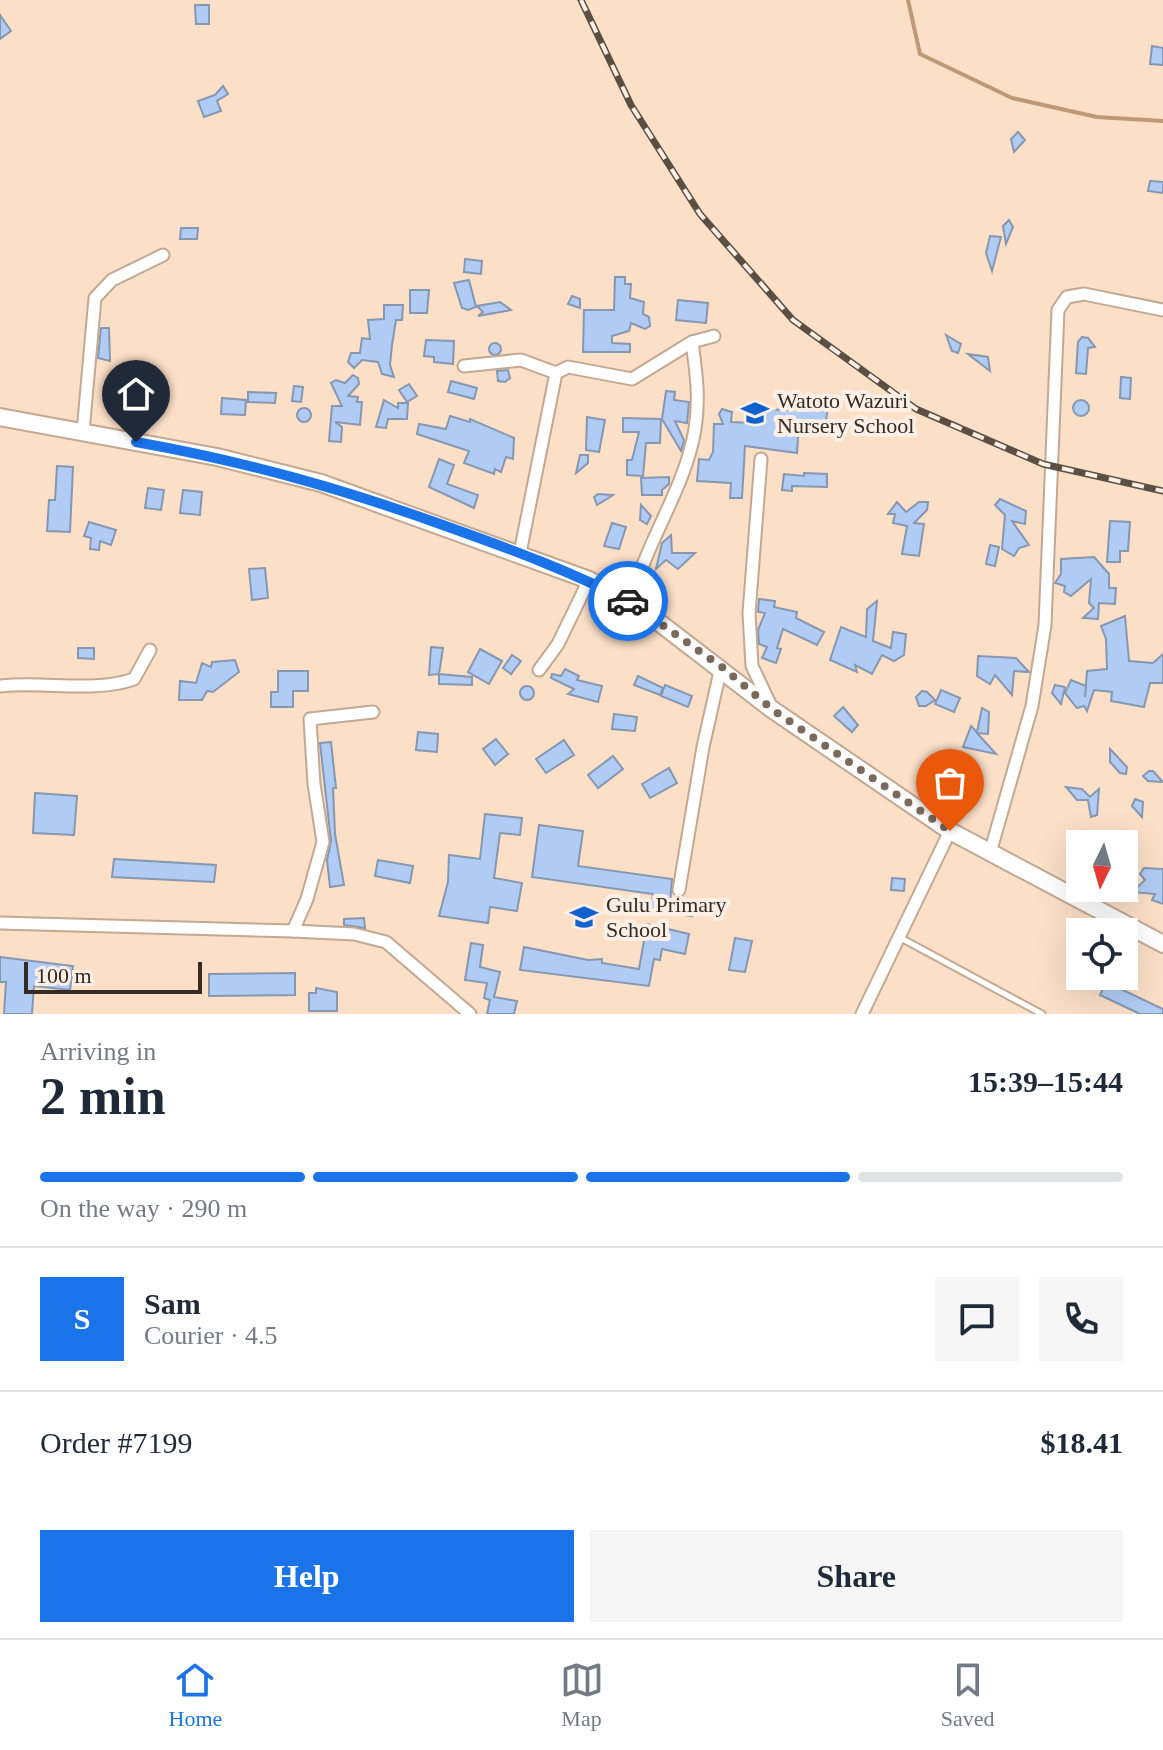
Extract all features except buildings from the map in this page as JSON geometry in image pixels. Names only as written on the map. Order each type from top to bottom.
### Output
[{"type":"main road","points":[[0,417],[217,457],[321,483],[589,580],[631,603],[722,667],[773,710],[950,831],[1163,944]]},
{"type":"street","points":[[83,432],[95,298],[112,280],[163,255]]},
{"type":"street","points":[[990,853],[1032,706],[1045,625],[1058,310],[1067,297],[1084,294],[1163,310]]},
{"type":"street","points":[[464,366],[521,360],[556,373],[568,367],[632,379],[692,342],[714,336]]},
{"type":"street","points":[[631,603],[649,546],[682,476],[695,427],[698,388],[692,342]]},
{"type":"street","points":[[520,553],[556,373]]},
{"type":"street","points":[[761,459],[750,572],[750,646],[752,666],[773,710]]},
{"type":"street","points":[[539,670],[558,644],[589,580]]},
{"type":"street","points":[[0,686],[70,683],[112,686],[134,679],[150,650]]},
{"type":"street","points":[[679,890],[703,747],[722,667]]},
{"type":"street","points":[[293,931],[307,899],[323,842],[314,784],[310,719],[373,712]]},
{"type":"street","points":[[862,1014],[950,831]]},
{"type":"street","points":[[0,923],[354,934],[386,942],[470,1014]]},
{"type":"lane","points":[[898,937],[1042,1014]]},
{"type":"waterway","points":[[908,0],[920,54],[1012,98],[1097,117],[1163,121]]},
{"type":"railway","points":[[581,0],[631,105],[700,214],[793,320],[916,409],[1043,464],[1163,491]]},
{"type":"way so far","points":[[628,601],[722,667],[773,710],[950,831]]},
{"type":"place","name":"Watoto Wazuri Nursery School","points":[[755,413]]},
{"type":"place","name":"Gulu Primary School","points":[[584,917]]},
{"type":"route","points":[[136,442],[217,457],[321,483],[520,553],[589,580],[628,601]]}]
